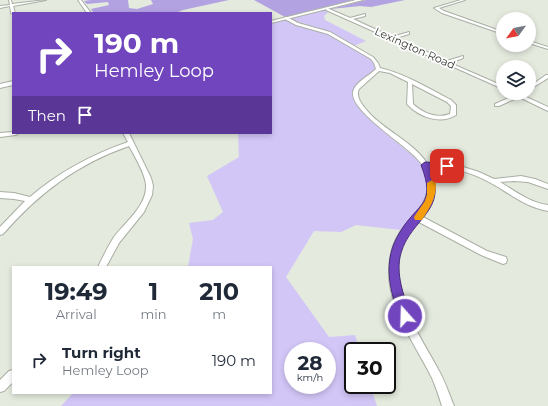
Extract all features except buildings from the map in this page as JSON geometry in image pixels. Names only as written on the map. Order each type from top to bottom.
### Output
[{"type":"main road","points":[[272,22],[361,0]]},
{"type":"main road","points":[[0,86],[12,83]]},
{"type":"street","points":[[10,0],[13,12]]},
{"type":"street","points":[[0,7],[45,0]]},
{"type":"street","points":[[79,0],[88,12]]},
{"type":"street","points":[[464,0],[436,8],[443,12],[496,31]]},
{"type":"street","name":"Lexington Road","points":[[327,9],[496,85]]},
{"type":"street","points":[[350,19],[364,15]]},
{"type":"street","points":[[286,18],[297,24],[322,30],[335,36],[372,58],[378,69]]},
{"type":"street","points":[[393,38],[408,33]]},
{"type":"street","points":[[536,44],[548,48]]},
{"type":"street","points":[[446,63],[462,57]]},
{"type":"street","points":[[378,69],[391,72],[410,81],[448,101],[454,106],[454,114],[448,117],[438,118],[415,110],[410,104],[410,81]]},
{"type":"street","points":[[378,69],[360,85],[355,93],[356,100],[363,109],[420,158],[431,179],[431,195],[424,210],[403,234],[395,253],[393,271],[395,284],[405,316],[437,377],[448,406]]},
{"type":"street","points":[[536,84],[548,76]]},
{"type":"street","points":[[497,105],[507,100]]},
{"type":"street","points":[[530,100],[548,109]]},
{"type":"street","points":[[0,135],[12,134]]},
{"type":"street","points":[[103,266],[119,237],[144,204],[150,191],[150,183],[148,178],[126,134]]},
{"type":"street","points":[[0,232],[30,200],[80,164],[110,150],[130,143]]},
{"type":"street","points":[[425,165],[437,164],[462,169],[493,181],[535,205],[548,208]]},
{"type":"street","points":[[493,181],[519,178],[530,179],[548,187]]},
{"type":"street","points":[[0,195],[14,196],[30,200]]},
{"type":"street","points":[[418,218],[484,253],[503,260]]},
{"type":"street","points":[[0,387],[12,376]]},
{"type":"shaded area","points":[[128,0],[129,8],[137,9],[153,4],[151,0],[229,0],[178,12],[93,12],[91,9],[109,5],[108,2],[87,4],[84,1]]},
{"type":"shaded area","points":[[254,0],[353,0],[285,17]]},
{"type":"shaded area","points":[[366,0],[405,0],[371,7],[360,6],[331,9]]},
{"type":"shaded area","points":[[326,9],[329,11],[324,16],[325,20],[366,41],[354,46],[323,30],[289,19]]},
{"type":"shaded area","points":[[286,19],[327,34],[370,58],[375,69],[370,75],[356,85],[353,93],[355,99],[360,108],[380,128],[417,159],[424,170],[427,180],[428,188],[426,197],[416,213],[401,230],[356,225],[341,232],[314,231],[286,277],[329,337],[355,335],[357,342],[344,342],[344,394],[373,394],[377,406],[61,406],[72,394],[272,394],[272,266],[188,266],[193,239],[189,223],[213,220],[223,212],[207,176],[239,157],[238,134],[272,134],[272,23]]},
{"type":"slow traffic","points":[[418,217],[429,202],[432,183]]},
{"type":"route","points":[[405,316],[395,284],[393,271],[395,253],[403,234],[418,218],[429,202],[432,186],[429,172],[425,165],[437,164],[447,166]]}]
